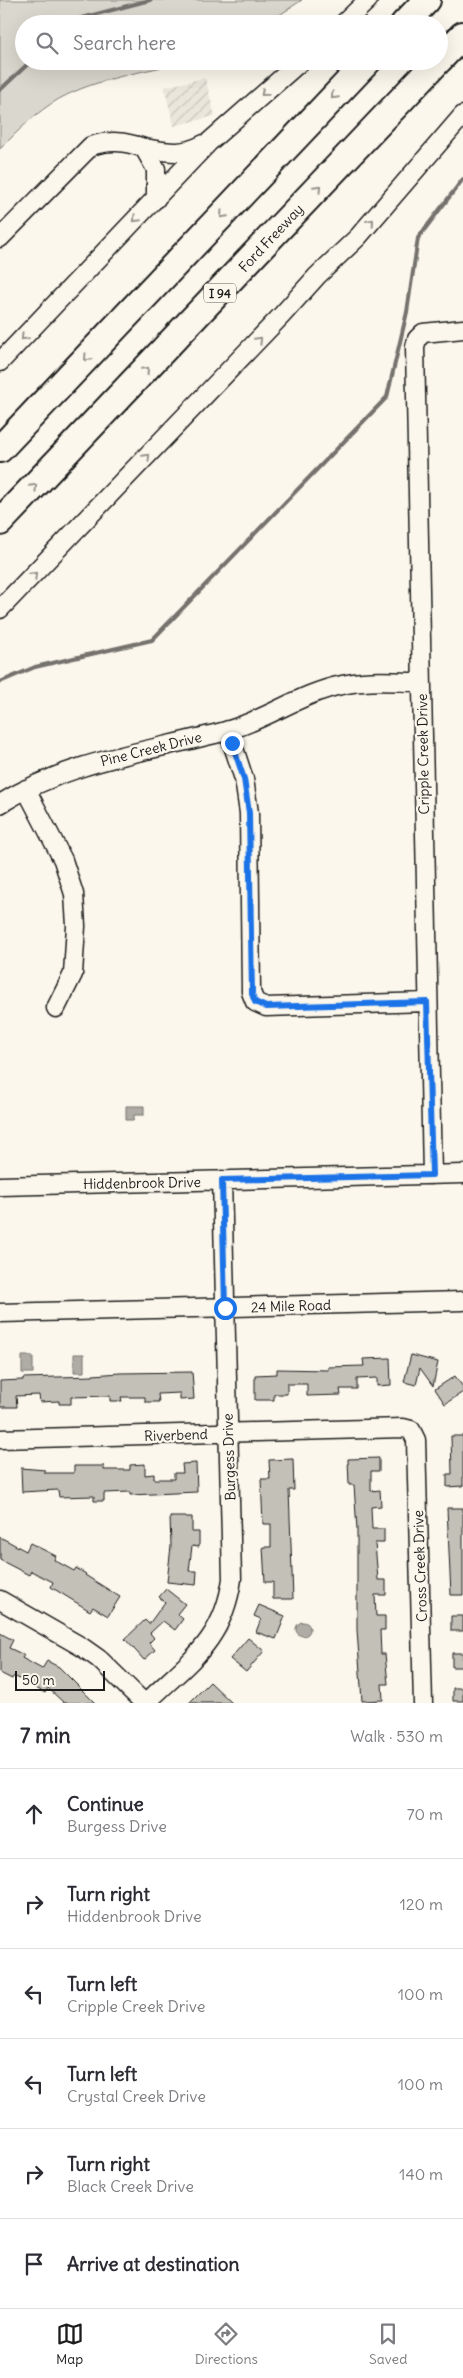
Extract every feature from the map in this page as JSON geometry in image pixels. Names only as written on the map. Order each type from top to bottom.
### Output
[{"type":"highway","points":[[413,15],[427,0]]},
{"type":"highway","name":"Ford Freeway","points":[[448,51],[463,35]]},
{"type":"highway","points":[[0,449],[359,70]]},
{"type":"highway","name":"Ford Freeway","points":[[0,522],[430,70]]},
{"type":"street","points":[[352,15],[368,0]]},
{"type":"street","points":[[0,362],[209,142],[291,70]]},
{"type":"street","points":[[0,609],[276,322],[316,276],[358,238],[463,115]]},
{"type":"street","points":[[0,238],[91,146],[106,141],[124,142],[169,153],[187,152],[209,142]]},
{"type":"street","points":[[144,148],[156,170],[156,199]]},
{"type":"street","name":"Cripple Creek Drive","points":[[432,1175],[415,347],[420,335],[432,331],[463,329]]},
{"type":"street","name":"Pine Creek Drive","points":[[0,804],[26,789],[72,768],[228,730],[342,685],[365,682],[421,682]]},
{"type":"street","points":[[228,730],[244,779],[248,800],[251,992],[255,1002],[266,1007],[427,1002]]},
{"type":"street","points":[[26,789],[63,860],[74,894],[76,926],[73,974],[56,1008]]},
{"type":"street","name":"Hiddenbrook Drive","points":[[0,1186],[463,1174]]},
{"type":"street","name":"Burgess Drive","points":[[145,1703],[208,1643],[220,1623],[228,1602],[233,1566],[222,1180]]},
{"type":"street","name":"24 Mile Road","points":[[0,1313],[463,1301]]},
{"type":"street","name":"Riverbend","points":[[0,1439],[403,1428],[411,1430]]},
{"type":"street","name":"Cross Creek Drive","points":[[411,1430],[416,1440],[423,1703]]},
{"type":"street","points":[[0,1600],[82,1647],[99,1659],[145,1703]]},
{"type":"shaded area","points":[[0,0],[302,0],[280,15],[15,15],[15,70],[148,70],[89,86],[59,99],[28,122],[0,149]]},
{"type":"shaded area","points":[[205,78],[215,116],[174,126],[164,87]]},
{"type":"shaded area","points":[[126,1106],[144,1106],[144,1115],[134,1115],[134,1120],[126,1120]]},
{"type":"shaded area","points":[[74,1354],[84,1354],[84,1372],[74,1372]]},
{"type":"shaded area","points":[[22,1356],[33,1356],[33,1373],[22,1373]]},
{"type":"shaded area","points":[[300,1622],[306,1622],[310,1629],[306,1636],[300,1636],[296,1632],[296,1626]]},
{"type":"building","points":[[411,1355],[438,1362],[433,1386],[420,1368],[416,1385],[404,1382]]},
{"type":"building","points":[[390,1358],[391,1385],[377,1386],[377,1378],[357,1379],[357,1389],[340,1389],[341,1395],[307,1396],[307,1384],[287,1384],[287,1394],[274,1394],[274,1400],[255,1400],[255,1375],[277,1374],[277,1369],[328,1370],[328,1367],[364,1366],[363,1359]]},
{"type":"building","points":[[192,1372],[194,1399],[180,1400],[180,1393],[158,1394],[159,1402],[145,1402],[145,1397],[121,1397],[122,1401],[110,1401],[110,1396],[71,1397],[71,1404],[59,1404],[59,1401],[40,1402],[39,1395],[16,1396],[17,1407],[0,1407],[0,1381],[120,1373]]},
{"type":"building","points":[[455,1376],[463,1387],[463,1392],[445,1404],[435,1389]]},
{"type":"building","points":[[451,1436],[463,1436],[463,1486],[447,1487],[447,1474],[452,1474]]},
{"type":"building","points":[[379,1458],[379,1471],[371,1471],[371,1491],[380,1490],[381,1506],[371,1507],[372,1529],[384,1529],[384,1543],[375,1543],[378,1580],[386,1580],[386,1595],[375,1595],[376,1616],[385,1616],[385,1630],[380,1630],[381,1654],[385,1654],[388,1684],[382,1684],[383,1700],[362,1701],[357,1630],[357,1530],[354,1485],[349,1485],[348,1459]]},
{"type":"building","points":[[293,1459],[294,1490],[289,1490],[293,1599],[273,1599],[273,1582],[265,1582],[263,1547],[271,1547],[271,1524],[263,1524],[261,1479],[270,1479],[269,1460]]},
{"type":"building","points":[[196,1463],[197,1492],[130,1495],[130,1492],[104,1493],[104,1501],[94,1501],[94,1496],[59,1497],[58,1490],[22,1492],[21,1468],[45,1470],[45,1473],[74,1473],[74,1466],[104,1466],[104,1470],[130,1470],[130,1465],[145,1464],[145,1475],[154,1474],[154,1479],[174,1479],[174,1473],[183,1473],[182,1464]]},
{"type":"building","points":[[447,1508],[463,1508],[463,1595],[451,1595]]},
{"type":"building","points":[[170,1517],[192,1517],[192,1532],[199,1532],[199,1547],[192,1546],[189,1571],[197,1571],[196,1585],[167,1582],[171,1546]]},
{"type":"building","points":[[0,1537],[26,1551],[30,1543],[56,1556],[54,1560],[74,1571],[76,1568],[120,1597],[108,1616],[93,1607],[90,1611],[51,1587],[53,1582],[31,1571],[29,1575],[0,1560]]},
{"type":"building","points":[[166,1589],[185,1604],[177,1614],[183,1619],[175,1630],[163,1621],[150,1633],[154,1638],[149,1643],[155,1650],[144,1660],[125,1639],[145,1620],[149,1624],[165,1602],[159,1597]]},
{"type":"building","points":[[259,1605],[285,1616],[276,1639],[256,1632],[261,1619],[254,1616]]},
{"type":"building","points":[[451,1616],[463,1616],[463,1631],[451,1631]]},
{"type":"building","points":[[0,1633],[13,1640],[9,1648],[24,1655],[22,1658],[42,1669],[47,1661],[59,1667],[95,1703],[64,1703],[48,1688],[45,1693],[14,1676],[12,1679],[0,1673]]},
{"type":"building","points":[[248,1638],[264,1651],[246,1672],[230,1659]]},
{"type":"building","points":[[452,1653],[463,1653],[463,1667],[452,1667]]},
{"type":"building","points":[[210,1682],[232,1703],[189,1703]]},
{"type":"building","points":[[453,1688],[463,1688],[463,1701],[453,1701]]},
{"type":"waterway","points":[[93,15],[150,0]]},
{"type":"waterway","points":[[0,90],[21,70]]},
{"type":"waterway","points":[[0,682],[35,667],[152,640],[387,397],[407,312],[418,238],[463,179]]},
{"type":"route","points":[[225,1308],[222,1180],[432,1175],[427,1002],[266,1007],[255,1002],[251,983],[248,800],[244,779],[232,743]]}]
